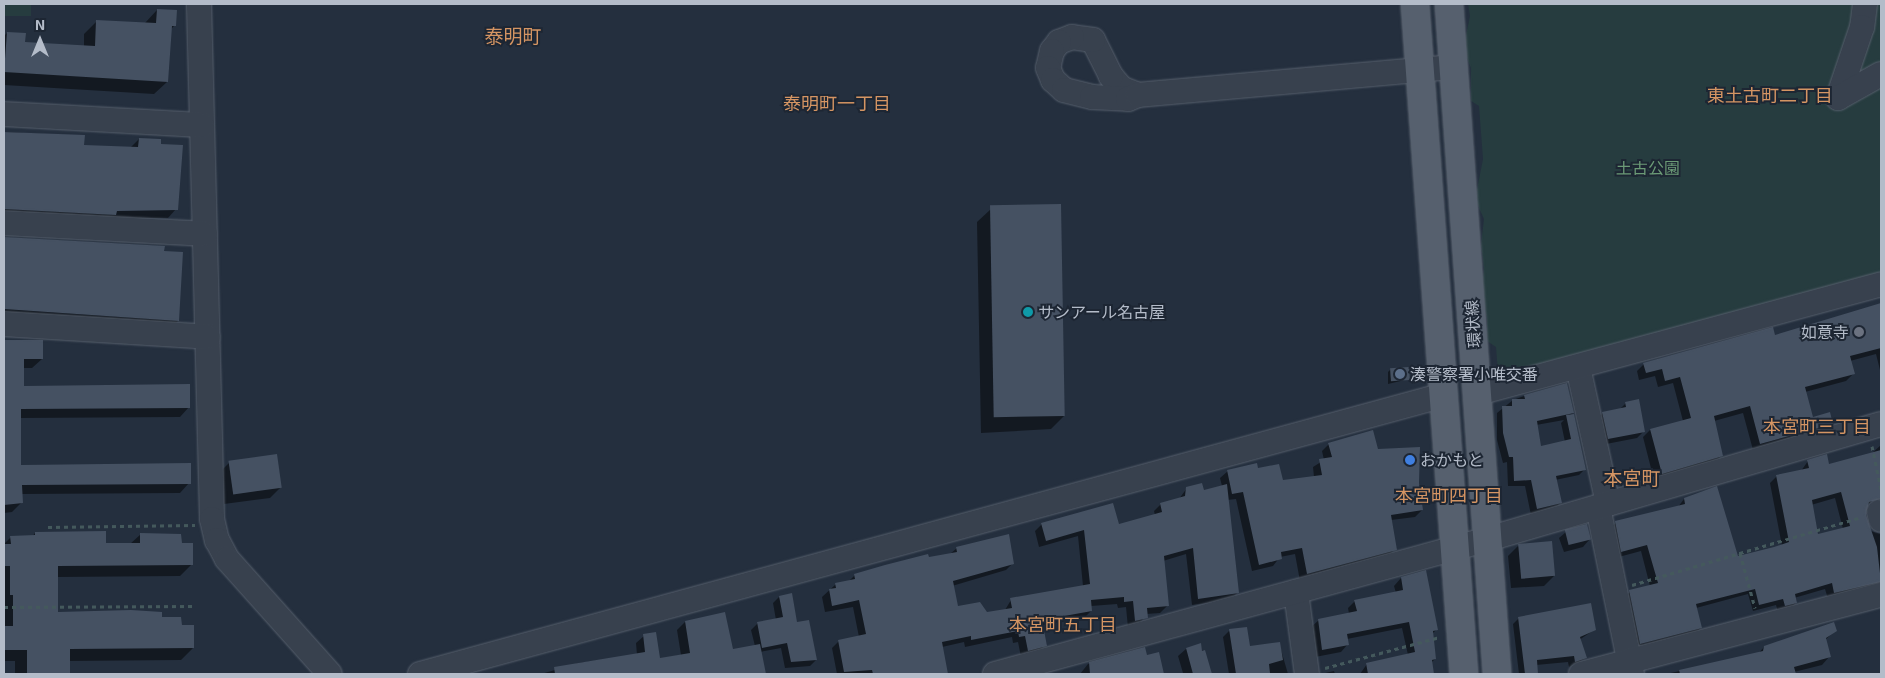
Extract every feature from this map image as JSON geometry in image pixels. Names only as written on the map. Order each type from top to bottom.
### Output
[{"type":"main road","points":[[1415,4],[1464,674]]},
{"type":"main road","name":"環状線","points":[[1448,4],[1498,674]]},
{"type":"street","points":[[199,4],[213,525],[217,540],[227,559],[330,674]]},
{"type":"street","points":[[1865,4],[1862,27],[1838,98],[1881,74]]},
{"type":"street","points":[[1875,4],[1881,14]]},
{"type":"street","points":[[1138,95],[1454,68]]},
{"type":"street","points":[[4,114],[202,125]]},
{"type":"street","points":[[4,223],[205,234]]},
{"type":"street","points":[[1478,394],[1881,284]]},
{"type":"street","points":[[4,324],[208,337]]},
{"type":"street","points":[[1578,367],[1603,505],[1615,590],[1630,667]]},
{"type":"street","points":[[420,674],[1444,395]]},
{"type":"street","points":[[995,674],[1055,666],[1296,592],[1488,539],[1874,426]]},
{"type":"street","points":[[1296,592],[1307,673]]},
{"type":"street","points":[[1581,674],[1630,667],[1760,626],[1881,595]]},
{"type":"path","points":[[1615,590],[1740,553],[1881,507],[1874,426]]},
{"type":"path","points":[[48,527],[213,525]]},
{"type":"path","points":[[1740,553],[1760,626]]},
{"type":"path","points":[[4,607],[196,606]]},
{"type":"path","points":[[1307,673],[1461,631]]},
{"type":"green space","points":[[4,4],[31,4],[31,16],[4,16]]},
{"type":"green space","name":"土古公園","points":[[1468,4],[1881,4],[1881,280],[1512,375],[1498,373],[1496,347],[1487,341],[1487,319],[1481,294],[1484,268],[1481,245],[1484,219],[1475,199],[1483,159],[1479,106],[1471,101],[1471,68],[1463,49],[1470,16]]},
{"type":"building","points":[[157,9],[177,10],[176,26],[172,26],[168,82],[4,72],[7,32],[26,33],[25,42],[95,46],[96,20],[156,23]]},
{"type":"building","points":[[4,132],[85,135],[84,145],[138,147],[139,138],[161,139],[161,144],[183,145],[178,210],[117,211],[116,215],[4,209]]},
{"type":"building","name":"サンアール名古屋","points":[[1061,204],[1065,416],[994,417],[990,205]]},
{"type":"building","points":[[4,237],[165,246],[164,251],[183,252],[179,321],[4,309]]},
{"type":"building","points":[[1881,303],[1881,348],[1850,356],[1855,374],[1805,387],[1813,417],[1830,412],[1833,424],[1760,444],[1750,406],[1714,416],[1723,456],[1662,474],[1650,429],[1691,418],[1680,377],[1665,381],[1662,369],[1646,373],[1643,363],[1773,327],[1775,335]]},
{"type":"building","points":[[4,340],[43,340],[43,359],[24,359],[24,386],[190,384],[190,408],[21,409],[21,465],[191,463],[191,484],[22,485],[23,503],[4,505]]},
{"type":"building","name":"湊警察署小唯交番","points":[[1409,367],[1410,380],[1391,381],[1390,368]]},
{"type":"building","points":[[1567,383],[1574,413],[1537,421],[1541,446],[1571,439],[1566,415],[1574,414],[1586,470],[1556,476],[1562,503],[1537,509],[1531,480],[1514,481],[1513,457],[1509,457],[1503,433],[1502,406],[1512,406],[1512,399],[1525,399],[1524,395]]},
{"type":"building","points":[[1639,399],[1645,432],[1608,439],[1602,412],[1626,407],[1625,402]]},
{"type":"building","points":[[1373,430],[1378,449],[1420,447],[1419,483],[1423,510],[1391,515],[1397,550],[1307,574],[1302,548],[1281,552],[1282,559],[1259,565],[1243,492],[1232,494],[1227,470],[1257,463],[1258,468],[1279,464],[1283,480],[1322,475],[1319,459],[1332,457],[1328,443]]},
{"type":"building","points":[[1881,450],[1881,499],[1869,502],[1866,515],[1877,547],[1881,582],[1834,593],[1832,583],[1795,594],[1797,603],[1785,606],[1783,599],[1759,605],[1755,589],[1696,604],[1702,628],[1640,644],[1629,590],[1658,583],[1647,545],[1621,552],[1615,521],[1685,504],[1684,498],[1717,486],[1738,556],[1774,547],[1789,542],[1776,475],[1809,468],[1807,460],[1827,454],[1829,464]],"holes":[[[1841,492],[1850,526],[1818,534],[1812,500]]]},
{"type":"building","points":[[277,454],[282,488],[233,494],[228,461]]},
{"type":"building","points":[[1202,483],[1204,490],[1227,484],[1239,593],[1198,599],[1193,548],[1164,556],[1169,606],[1147,608],[1148,618],[1135,621],[1133,601],[1124,602],[1124,597],[1091,600],[1092,611],[1042,620],[1047,646],[1028,651],[1025,636],[1019,637],[1018,631],[971,640],[971,636],[942,642],[948,674],[873,674],[872,670],[844,672],[838,640],[866,634],[859,600],[832,606],[829,589],[836,588],[835,583],[855,579],[854,574],[885,565],[928,554],[929,557],[957,552],[956,547],[1009,534],[1014,564],[953,581],[958,606],[980,602],[987,612],[1012,608],[1010,598],[1090,584],[1084,530],[1046,541],[1041,523],[1113,503],[1119,524],[1162,512],[1160,503],[1185,496],[1186,487]]},
{"type":"building","points":[[1587,524],[1591,540],[1569,545],[1565,530]]},
{"type":"building","points":[[106,531],[106,543],[140,543],[140,533],[181,534],[182,543],[193,543],[193,565],[58,566],[58,612],[131,610],[162,612],[162,617],[181,617],[182,625],[194,625],[194,648],[70,649],[70,674],[27,674],[27,650],[4,650],[4,626],[13,626],[13,595],[10,595],[10,566],[4,566],[4,544],[11,544],[10,536],[35,535],[35,532]]},
{"type":"building","points":[[1552,541],[1555,576],[1521,579],[1518,544]]},
{"type":"building","points":[[1426,570],[1438,630],[1433,631],[1436,659],[1432,660],[1434,674],[1368,674],[1366,663],[1415,652],[1409,622],[1347,634],[1349,645],[1322,650],[1318,619],[1357,611],[1354,600],[1403,590],[1401,577]]},
{"type":"building","points":[[792,593],[797,622],[809,620],[817,660],[791,662],[787,643],[762,648],[757,622],[783,617],[779,596]]},
{"type":"building","points":[[1591,603],[1596,630],[1580,637],[1587,658],[1575,662],[1574,656],[1537,660],[1538,674],[1525,674],[1518,617]]},
{"type":"building","points":[[725,612],[733,649],[760,644],[766,674],[555,674],[554,667],[645,652],[643,634],[656,632],[660,658],[690,653],[685,621]]},
{"type":"building","points":[[1834,622],[1837,631],[1826,638],[1831,657],[1794,667],[1796,674],[1680,674],[1679,670],[1763,651],[1764,646]]},
{"type":"building","points":[[1247,627],[1250,646],[1280,642],[1283,660],[1269,664],[1270,673],[1236,674],[1229,629]]},
{"type":"building","points":[[1201,643],[1202,651],[1205,650],[1212,674],[1193,674],[1186,648]]},
{"type":"building","points":[[1145,647],[1147,655],[1159,652],[1164,674],[1090,674],[1089,662]]},
{"type":"place","name":"サンアール名古屋","points":[[1028,312]]},
{"type":"place","name":"如意寺","points":[[1859,332]]},
{"type":"place","name":"湊警察署小唯交番","points":[[1400,374]]},
{"type":"place","name":"おかもと","points":[[1410,460]]},
{"type":"district","name":"泰明町","points":[[513,36]]},
{"type":"district","name":"東土古町二丁目","points":[[1770,95]]},
{"type":"district","name":"泰明町一丁目","points":[[837,103]]},
{"type":"district","name":"本宮町三丁目","points":[[1817,426]]},
{"type":"district","name":"本宮町","points":[[1632,478]]},
{"type":"district","name":"本宮町四丁目","points":[[1449,495]]},
{"type":"district","name":"本宮町五丁目","points":[[1063,624]]}]
